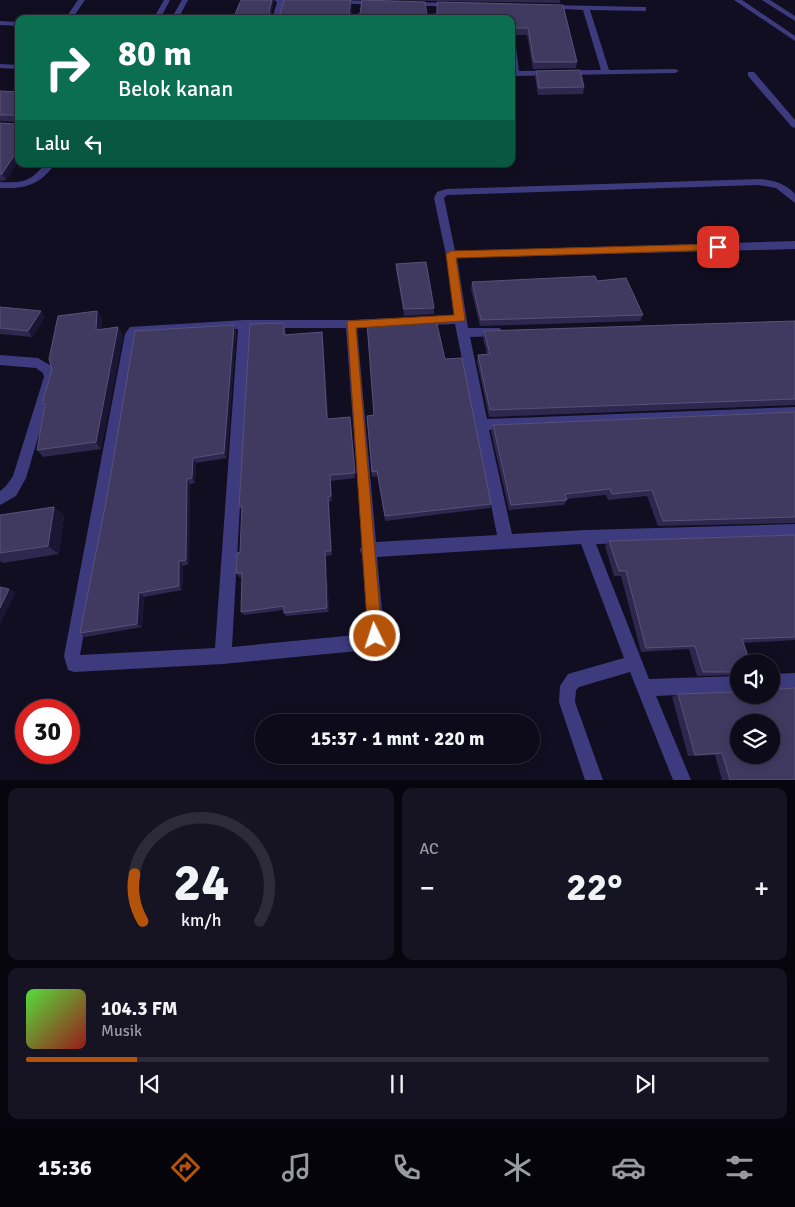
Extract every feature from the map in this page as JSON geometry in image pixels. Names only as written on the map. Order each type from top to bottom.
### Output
[{"type":"street","points":[[71,15],[82,0]]},
{"type":"street","points":[[158,15],[167,0]]},
{"type":"street","points":[[176,15],[185,0]]},
{"type":"street","points":[[277,0],[310,1]]},
{"type":"street","points":[[277,15],[281,0]]},
{"type":"street","points":[[737,0],[776,25],[795,40]]},
{"type":"street","points":[[765,0],[795,18]]},
{"type":"street","points":[[330,2],[358,7],[386,3]]},
{"type":"street","points":[[404,4],[431,8],[460,5]]},
{"type":"street","points":[[537,7],[643,9]]},
{"type":"street","points":[[586,8],[606,72]]},
{"type":"street","points":[[776,25],[795,22]]},
{"type":"street","points":[[0,23],[15,24]]},
{"type":"street","points":[[0,66],[15,66]]},
{"type":"street","points":[[515,74],[675,70]]},
{"type":"street","points":[[751,74],[795,125]]},
{"type":"street","points":[[0,185],[31,184],[38,180],[48,167]]},
{"type":"street","points":[[506,543],[460,319],[451,254],[439,198],[446,192],[769,182],[782,186],[795,200]]},
{"type":"street","points":[[451,254],[795,245]]},
{"type":"street","points":[[351,324],[367,550],[376,632],[371,641],[223,656],[74,664],[72,656],[132,332],[140,328],[244,324],[351,324],[460,319]]},
{"type":"street","points":[[223,656],[244,324]]},
{"type":"street","points":[[464,334],[513,332]]},
{"type":"street","points":[[0,360],[38,363],[49,370],[50,376],[19,478],[11,491],[0,499]]},
{"type":"street","points":[[482,425],[795,412]]},
{"type":"street","points":[[367,550],[586,537],[795,531]]},
{"type":"street","points":[[586,537],[634,663],[682,780]]},
{"type":"street","points":[[594,780],[568,702],[568,686],[574,680],[634,663]]},
{"type":"street","points":[[780,682],[795,681]]},
{"type":"street","points":[[644,688],[730,684]]},
{"type":"building","points":[[241,0],[272,0],[269,12],[271,15],[235,15]]},
{"type":"building","points":[[284,0],[351,0],[349,12],[351,15],[271,15],[280,14]]},
{"type":"building","points":[[362,0],[425,2],[427,15],[351,15],[360,14]]},
{"type":"building","points":[[437,2],[563,5],[577,62],[534,62],[528,28],[515,28],[515,15],[427,15],[437,14]]},
{"type":"building","points":[[580,70],[584,87],[539,88],[536,71]]},
{"type":"building","points":[[0,91],[15,92],[15,115],[0,115]]},
{"type":"building","points":[[0,123],[15,124],[15,154],[2,174],[0,174]]},
{"type":"building","points":[[426,262],[434,308],[404,309],[396,264]]},
{"type":"building","points":[[595,276],[597,281],[626,278],[643,315],[481,320],[472,282]]},
{"type":"building","points":[[0,307],[41,311],[28,331],[0,328]]},
{"type":"building","points":[[97,311],[96,330],[118,327],[96,442],[37,450],[45,404],[42,404],[52,370],[49,359],[58,316]]},
{"type":"building","points":[[436,320],[445,359],[462,358],[491,504],[385,516],[377,471],[372,472],[367,416],[374,415],[367,323]]},
{"type":"building","points":[[795,321],[795,399],[490,410],[478,355],[490,354],[484,331]]},
{"type":"building","points":[[284,323],[284,335],[322,332],[327,419],[350,417],[355,473],[330,475],[331,496],[328,497],[331,551],[325,551],[327,608],[284,613],[284,606],[241,612],[242,573],[236,573],[237,553],[240,552],[242,506],[239,506],[250,324]]},
{"type":"building","points":[[234,325],[224,453],[193,458],[192,478],[187,479],[186,560],[179,561],[179,586],[139,593],[137,624],[80,633],[107,497],[135,331]]},
{"type":"building","points":[[795,412],[795,517],[663,521],[652,490],[612,494],[610,489],[565,494],[567,500],[511,505],[493,425]]},
{"type":"building","points":[[54,507],[48,546],[0,553],[0,515]]},
{"type":"building","points":[[795,535],[795,637],[742,639],[747,654],[730,654],[730,672],[703,672],[695,646],[646,648],[626,571],[619,571],[609,541]]},
{"type":"building","points":[[0,587],[9,589],[0,608]]},
{"type":"building","points":[[795,688],[795,780],[730,780],[722,753],[695,755],[678,694],[730,692],[730,704],[780,704],[780,689]]},
{"type":"route","points":[[375,636],[351,324],[460,319],[451,254],[718,247]]}]
